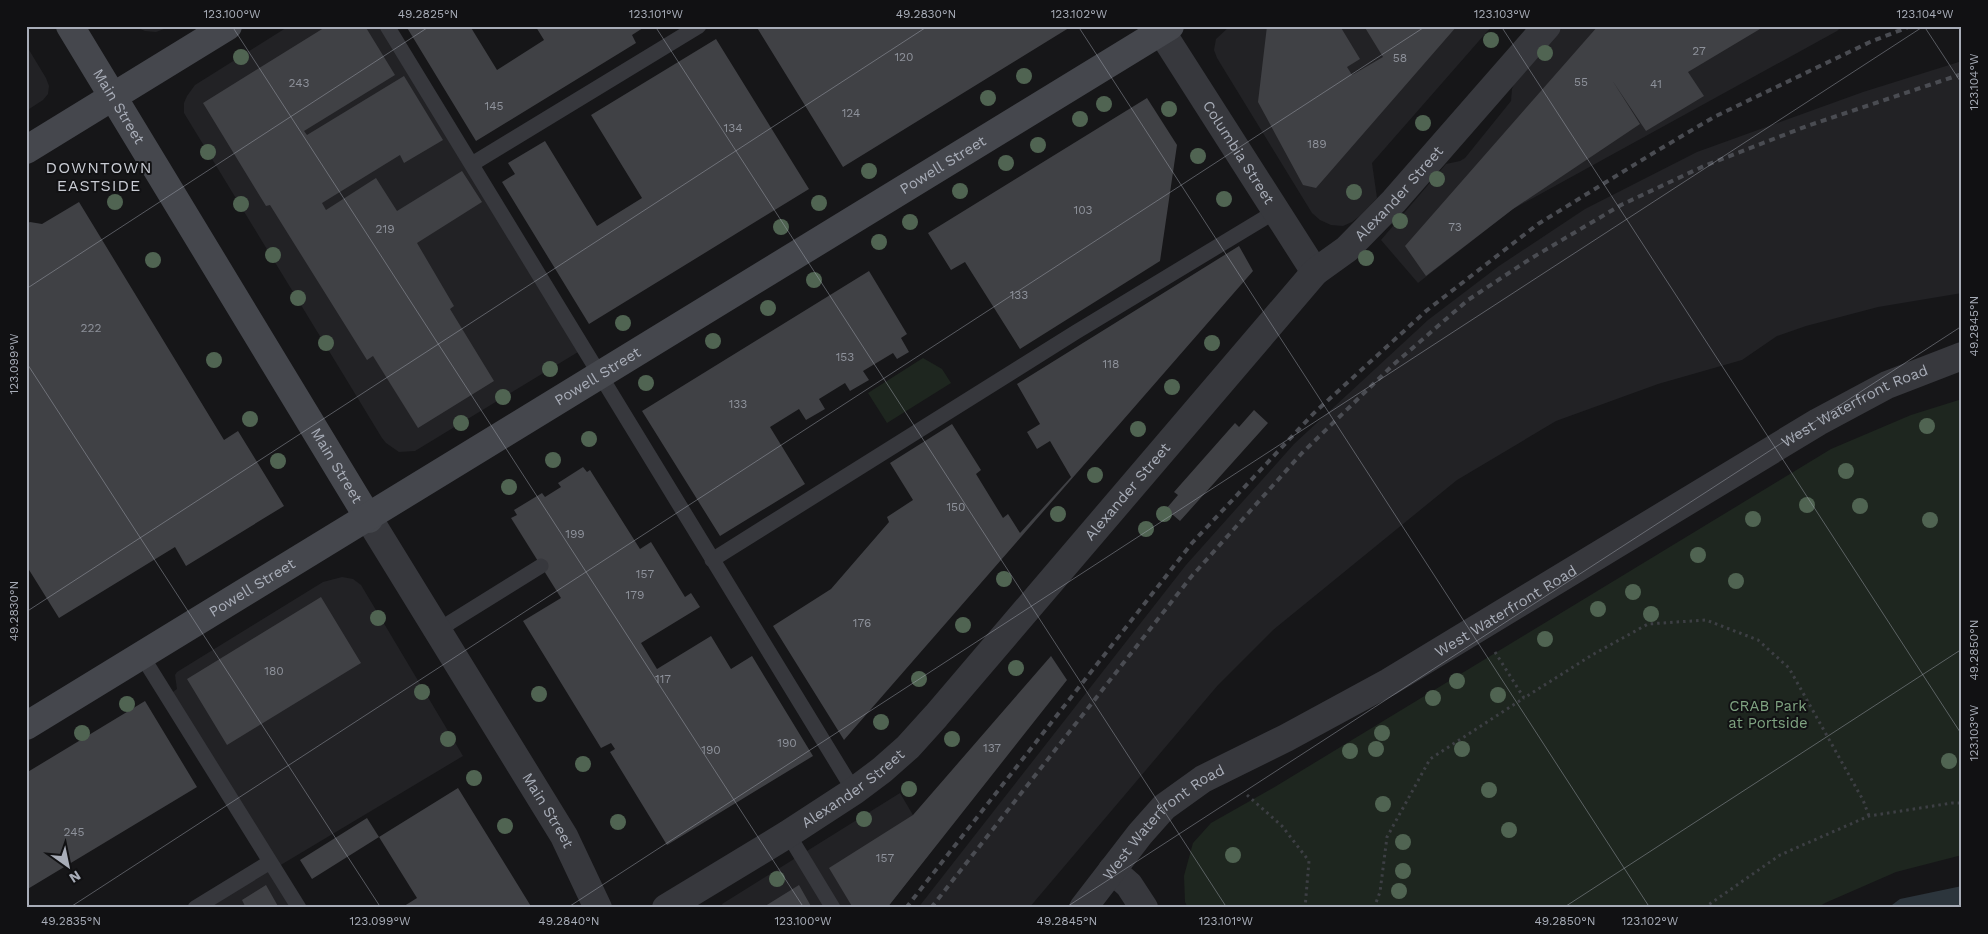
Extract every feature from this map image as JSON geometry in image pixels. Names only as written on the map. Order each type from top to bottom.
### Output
[{"type":"main road","name":"Main Street","points":[[70,26],[368,518]]},
{"type":"main road","points":[[26,150],[228,26]]},
{"type":"main road","name":"Powell Street","points":[[26,726],[1166,29]]},
{"type":"street","name":"Alexander Street","points":[[666,908],[788,834],[854,791],[882,770],[908,746],[936,716],[1315,272],[1347,249],[1394,202],[1546,26]]},
{"type":"street","name":"Columbia Street","points":[[1166,29],[1315,272]]},
{"type":"street","name":"West Waterfront Road","points":[[1083,908],[1164,807],[1203,779],[1286,738],[1389,682],[1818,422],[1887,385],[1962,356]]},
{"type":"street","name":"Main Street","points":[[368,518],[564,836],[598,908]]},
{"type":"street","points":[[1112,870],[1129,886],[1144,908]]},
{"type":"lane","points":[[387,26],[854,791]]},
{"type":"lane","points":[[472,164],[699,26]]},
{"type":"lane","points":[[712,560],[1068,337],[1276,211]]},
{"type":"lane","points":[[438,630],[541,566]]},
{"type":"lane","points":[[142,656],[299,908]]},
{"type":"lane","points":[[788,834],[833,908]]},
{"type":"lane","points":[[195,908],[270,862]]},
{"type":"path","points":[[1374,908],[1380,892],[1387,837],[1430,759],[1592,655],[1648,624],[1706,620],[1758,640],[1789,668],[1863,800],[1869,816]]},
{"type":"path","points":[[1493,648],[1524,698]]},
{"type":"path","points":[[1247,795],[1282,826],[1309,861],[1305,908]]},
{"type":"path","points":[[1704,908],[1780,855],[1869,816],[1962,803]]},
{"type":"shaded area","points":[[134,26],[172,26],[156,32],[145,31]]},
{"type":"shaded area","points":[[289,26],[387,26],[583,349],[415,451],[399,452],[382,438],[184,113],[184,103],[195,85]]},
{"type":"shaded area","points":[[1230,26],[1492,26],[1372,163],[1377,198],[1361,215],[1343,226],[1331,225],[1320,220],[1312,213],[1217,58],[1214,50],[1216,39]]},
{"type":"shaded area","points":[[1564,26],[1842,26],[1837,31],[1513,209],[1418,283],[1381,240],[1446,164],[1465,158],[1511,101],[1514,84]]},
{"type":"shaded area","points":[[26,45],[49,86],[48,94],[43,100],[26,111]]},
{"type":"shaded area","points":[[1962,61],[1962,293],[1878,307],[1806,326],[1777,336],[1742,360],[1658,384],[1556,421],[1457,480],[1273,630],[1218,685],[1029,908],[918,908],[1186,565],[1294,444],[1428,320],[1499,266],[1585,209],[1697,152],[1863,92]]},
{"type":"shaded area","points":[[342,577],[353,579],[361,585],[463,756],[274,869],[299,908],[195,908],[269,862],[167,696],[177,689],[175,675],[323,582]]},
{"type":"shaded area","points":[[900,793],[933,849],[887,908],[724,908],[722,904]]},
{"type":"shaded area","points":[[1962,886],[1962,908],[1888,908],[1900,899]]},
{"type":"green space","points":[[923,358],[942,369],[951,383],[887,423],[868,393]]},
{"type":"green space","name":"CRAB Park at Portside","points":[[1962,399],[1962,855],[1896,872],[1817,908],[1188,908],[1185,902],[1184,876],[1193,843],[1211,823],[1273,788],[1831,449],[1911,415]]},
{"type":"building","points":[[327,26],[365,26],[395,75],[304,131],[307,135],[404,76],[443,140],[404,163],[400,155],[322,203],[326,210],[376,178],[397,211],[462,171],[482,202],[417,243],[454,306],[450,309],[494,381],[418,428],[373,356],[367,360],[270,205],[266,206],[203,103]]},
{"type":"building","points":[[406,26],[470,26],[497,70],[544,40],[537,26],[646,26],[632,35],[636,43],[476,141]]},
{"type":"building","points":[[756,26],[1072,26],[843,167]]},
{"type":"building","points":[[1267,26],[1340,26],[1360,59],[1347,67],[1352,75],[1383,57],[1364,26],[1457,26],[1316,188],[1303,185],[1258,102]]},
{"type":"building","points":[[1598,26],[1765,26],[1688,72],[1704,96],[1646,131],[1612,80],[1640,124],[1513,209],[1426,276],[1405,246]]},
{"type":"building","points":[[716,39],[809,189],[589,324],[502,182],[515,174],[508,163],[545,141],[597,226],[642,198],[591,115]]},
{"type":"building","points":[[1147,98],[1177,145],[1160,261],[1020,349],[965,262],[951,270],[928,233]]},
{"type":"building","points":[[79,202],[224,440],[238,431],[284,506],[186,566],[175,547],[59,618],[26,565],[26,224],[30,222],[42,224]]},
{"type":"building","points":[[1239,246],[1253,271],[844,740],[773,626],[831,589],[889,522],[887,517],[913,500],[890,463],[952,424],[981,470],[976,474],[1003,518],[1008,514],[1020,533],[1071,477],[1050,441],[1037,449],[1027,432],[1040,424],[1017,384]]},
{"type":"building","points":[[869,271],[907,334],[901,338],[909,352],[897,359],[893,353],[863,371],[869,380],[850,391],[845,383],[819,399],[825,409],[806,420],[799,409],[770,427],[805,484],[720,536],[642,411]]},
{"type":"building","points":[[1254,410],[1268,423],[1180,521],[1166,509],[1178,495],[1174,492],[1235,423],[1239,427]]},
{"type":"building","points":[[583,467],[587,472],[590,470],[640,549],[651,542],[685,597],[691,593],[700,607],[641,643],[657,669],[711,636],[731,669],[752,656],[813,756],[667,845],[610,752],[615,749],[611,743],[601,748],[523,621],[561,598],[511,518],[517,515],[514,510],[542,493],[545,497],[561,487],[558,483]]},
{"type":"building","points":[[321,597],[361,663],[227,745],[187,679]]},
{"type":"building","points":[[1051,656],[1067,680],[887,908],[853,908],[829,868],[913,815]]},
{"type":"building","points":[[145,701],[197,787],[26,890],[26,773]]},
{"type":"building","points":[[458,788],[532,908],[401,908],[417,898],[379,837]]},
{"type":"building","points":[[367,818],[379,837],[312,879],[300,860]]},
{"type":"building","points":[[266,885],[279,908],[246,908],[242,900]]},
{"type":"building","points":[[799,885],[812,908],[762,908]]},
{"type":"railway","points":[[906,908],[1192,543],[1314,413],[1426,311],[1538,224],[1714,117],[1870,42],[1911,26]]},
{"type":"railway","points":[[931,908],[1191,577],[1302,453],[1393,365],[1468,300],[1530,259],[1621,205],[1704,166],[1807,126],[1962,74]]},
{"type":"district","name":"DOWNTOWN EASTSIDE","points":[[99,176]]}]
